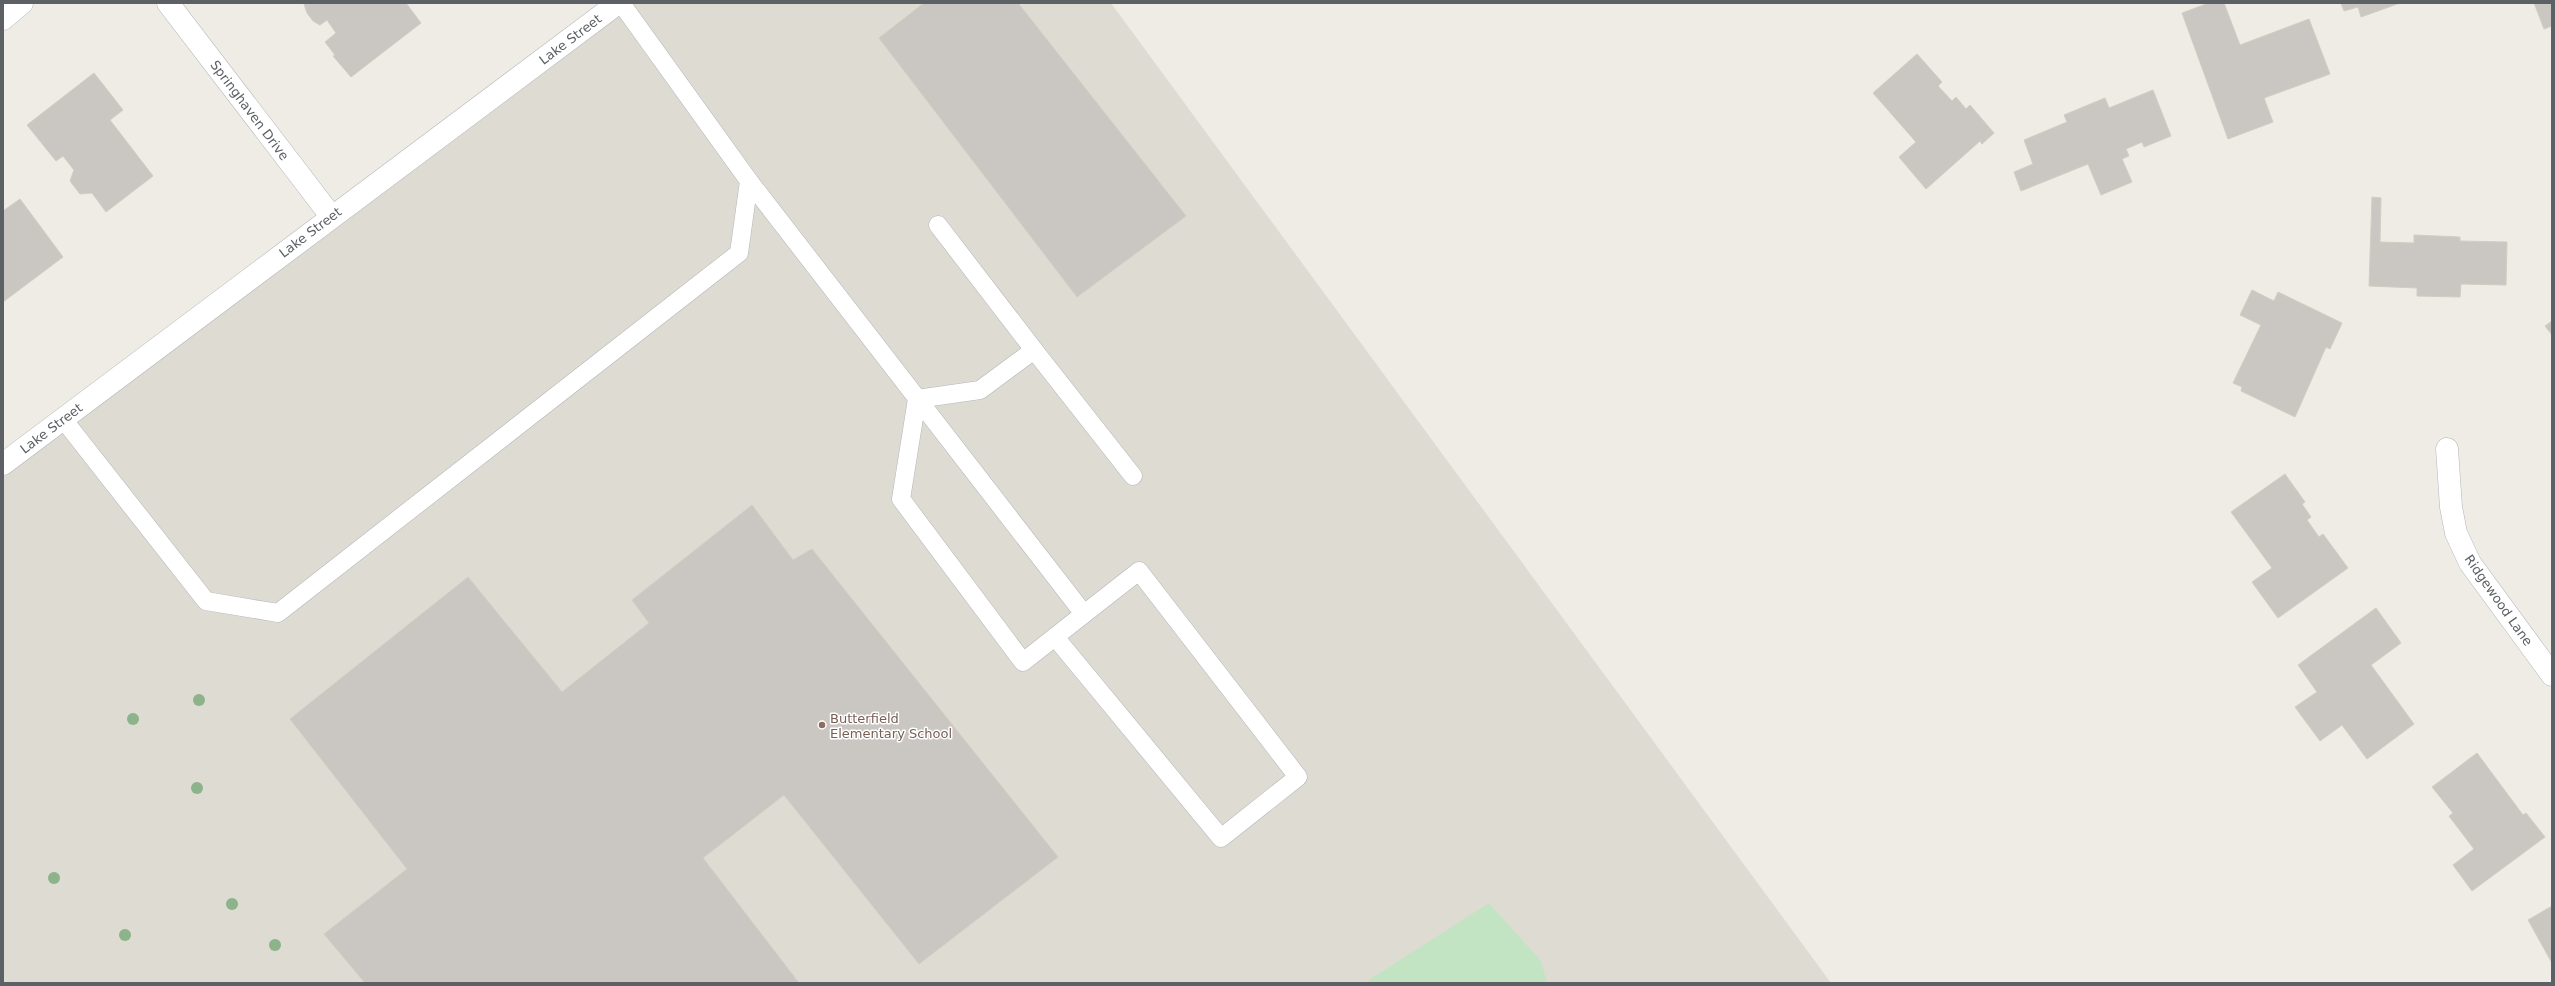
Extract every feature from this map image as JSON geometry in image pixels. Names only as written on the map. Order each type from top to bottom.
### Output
[{"type":"street","points":[[3,19],[22,3]]},
{"type":"street","name":"Springhaven Drive","points":[[168,3],[331,216]]},
{"type":"street","name":"Lake Street","points":[[3,464],[331,216],[618,3]]},
{"type":"street","name":"Ridgewood Lane","points":[[2447,449],[2451,508],[2456,533],[2464,551],[2470,563],[2552,675]]},
{"type":"lane","points":[[621,3],[749,181],[1084,614]]},
{"type":"lane","points":[[63,419],[206,601],[278,613],[740,253],[749,181]]},
{"type":"lane","points":[[938,225],[1133,476]]},
{"type":"lane","points":[[917,399],[980,390],[1034,350]]},
{"type":"lane","points":[[917,399],[901,499],[1023,662],[1138,571],[1298,777],[1221,838],[1055,637]]},
{"type":"shaded area","name":"Butterfield Elementary School","points":[[621,3],[1111,3],[1831,983],[3,983],[3,467]]},
{"type":"green space","points":[[1489,903],[1541,961],[1547,983],[1364,983]]},
{"type":"building","points":[[406,3],[421,23],[351,77],[333,56],[335,55],[325,42],[336,33],[327,20],[320,25],[313,21],[307,13],[304,4]]},
{"type":"building","points":[[924,3],[1018,3],[1186,216],[1077,297],[879,38]]},
{"type":"building","points":[[2209,3],[2224,3],[2240,45],[2309,19],[2330,74],[2264,98],[2273,122],[2228,139],[2182,13]]},
{"type":"building","points":[[2341,3],[2400,3],[2361,17],[2358,7],[2344,11]]},
{"type":"building","points":[[2534,3],[2552,3],[2552,26],[2544,29]]},
{"type":"building","points":[[1917,54],[1942,82],[1938,86],[1952,101],[1956,97],[1966,109],[1970,105],[1994,133],[1982,144],[1980,141],[1926,189],[1899,157],[1916,142],[1873,93]]},
{"type":"building","points":[[94,73],[123,110],[110,120],[153,176],[106,212],[92,193],[80,194],[70,181],[74,170],[63,156],[56,161],[27,125]]},
{"type":"building","points":[[2153,90],[2171,136],[2144,147],[2142,142],[2126,149],[2129,156],[2122,159],[2132,182],[2101,195],[2088,164],[2021,191],[2014,172],[2033,164],[2024,140],[2067,122],[2064,115],[2105,98],[2109,108]]},
{"type":"building","points":[[2372,197],[2381,198],[2380,242],[2414,243],[2414,235],[2460,237],[2460,241],[2507,242],[2506,285],[2461,284],[2460,297],[2417,296],[2417,288],[2369,286]]},
{"type":"building","points":[[20,199],[63,257],[3,302],[3,211]]},
{"type":"building","points":[[2252,290],[2274,301],[2278,292],[2342,323],[2330,349],[2326,347],[2295,417],[2241,391],[2242,387],[2233,383],[2261,325],[2240,315]]},
{"type":"building","points":[[2552,321],[2552,335],[2545,326]]},
{"type":"building","points":[[2285,474],[2305,502],[2302,504],[2311,517],[2307,520],[2319,537],[2323,534],[2348,568],[2278,618],[2252,582],[2272,568],[2231,512]]},
{"type":"building","points":[[752,505],[793,560],[812,549],[1058,857],[919,964],[784,795],[703,858],[799,983],[365,983],[324,934],[407,869],[290,719],[468,577],[562,692],[649,623],[632,600]]},
{"type":"building","points":[[2376,608],[2401,643],[2371,665],[2414,724],[2367,759],[2342,725],[2320,741],[2295,707],[2317,692],[2298,665]]},
{"type":"building","points":[[2477,753],[2523,815],[2526,813],[2545,837],[2472,891],[2453,865],[2474,849],[2449,816],[2453,813],[2432,787]]},
{"type":"building","points":[[2552,906],[2552,963],[2528,920]]},
{"type":"place","name":"Butterfield Elementary School","points":[[822,725]]}]
